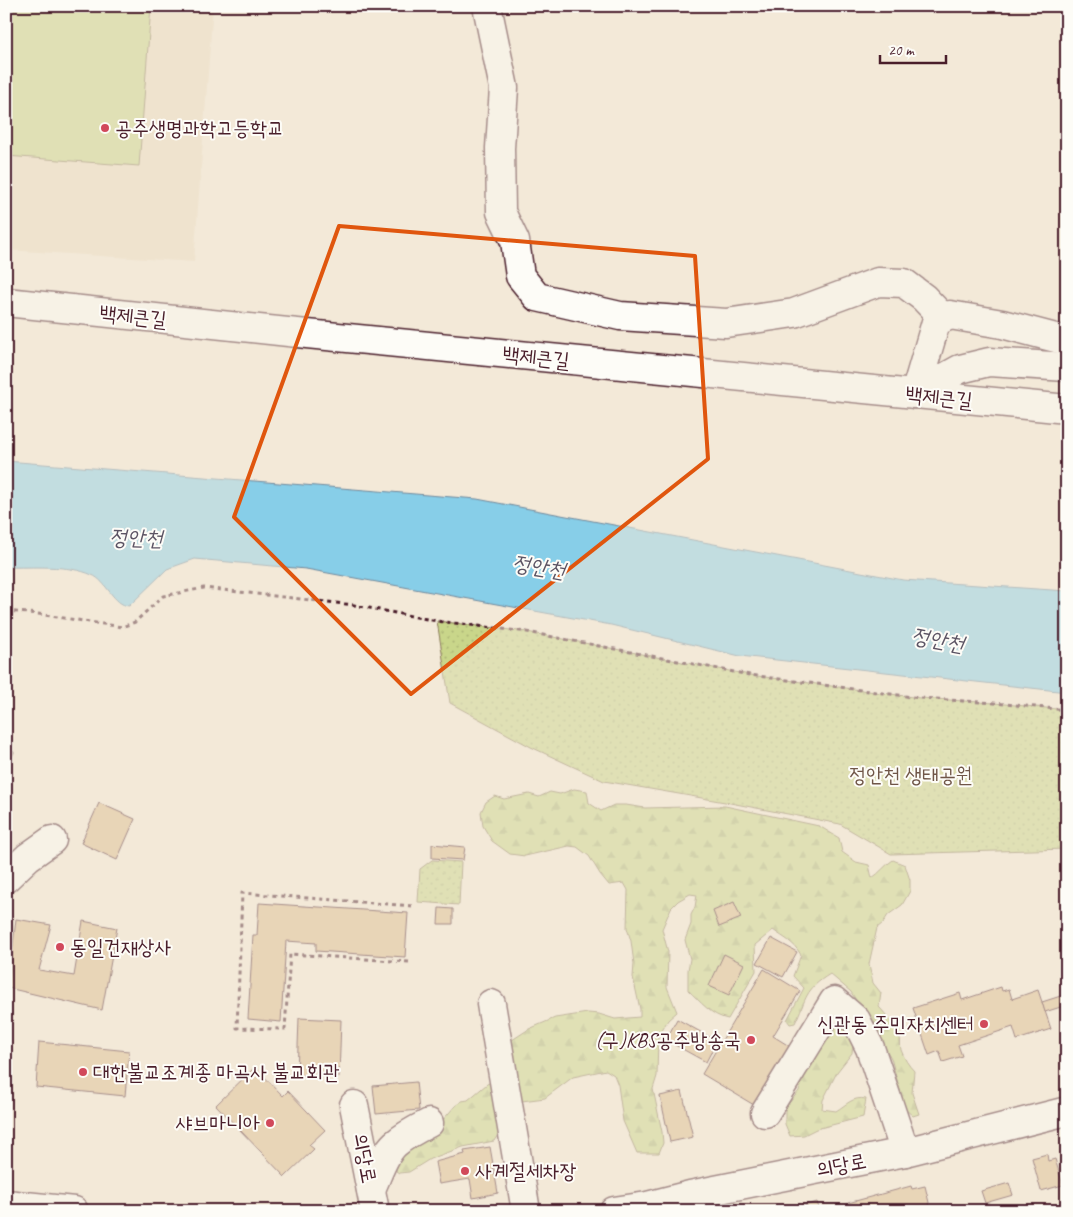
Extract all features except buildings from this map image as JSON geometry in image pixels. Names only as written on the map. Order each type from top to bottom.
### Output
[{"type":"main road","points":[[487,6],[504,88],[500,148],[502,212],[515,241],[520,276],[538,297],[620,316],[726,323],[794,313],[878,282],[904,283],[924,298],[943,318]]},
{"type":"main road","name":"백제큰길","points":[[6,302],[317,335],[1067,409]]},
{"type":"main road","points":[[915,394],[936,322],[950,315],[1002,324],[1067,341]]},
{"type":"main road","points":[[915,394],[960,368],[990,362],[1067,367]]},
{"type":"main road","points":[[6,878],[28,857],[52,840]]},
{"type":"main road","points":[[765,1113],[834,1001],[856,1020],[870,1048],[905,1152]]},
{"type":"main road","points":[[491,1004],[526,1211]]},
{"type":"main road","name":"의당로","points":[[354,1104],[373,1200]]},
{"type":"main road","name":"의당로","points":[[614,1211],[646,1206],[692,1203],[1067,1111]]},
{"type":"main road","points":[[373,1200],[386,1157],[394,1145],[408,1134],[429,1123]]},
{"type":"main road","points":[[6,1204],[74,1211]]},
{"type":"path","points":[[6,611],[122,627],[135,622],[163,596],[204,588],[354,605],[437,621],[527,632],[750,675],[920,698],[1067,710]]},
{"type":"path","points":[[409,962],[290,954],[285,1030],[237,1028],[242,893],[413,906]]},
{"type":"highlighted area","points":[[339,226],[695,256],[708,459],[411,694],[234,517]]},
{"type":"shaded area","name":"공주생명과학고등학교","points":[[6,6],[213,6],[194,262],[6,250]]},
{"type":"green space","points":[[6,6],[151,6],[139,166],[6,156]]},
{"type":"green space","name":"정안천 생태공원","points":[[437,621],[527,632],[750,675],[920,698],[1067,710],[1067,849],[891,854],[840,824],[604,781],[531,747],[450,703]]},
{"type":"green space","points":[[574,789],[587,791],[589,803],[601,811],[614,805],[645,808],[725,806],[819,826],[839,838],[842,852],[856,862],[869,865],[872,878],[893,860],[905,865],[910,880],[910,891],[902,905],[888,915],[877,928],[869,964],[873,983],[881,993],[879,1007],[896,1030],[900,1038],[902,1053],[914,1071],[912,1093],[919,1114],[913,1116],[905,1109],[891,1058],[851,992],[830,974],[815,985],[807,995],[795,1023],[790,1024],[787,1020],[804,988],[793,976],[801,955],[792,943],[773,930],[755,945],[756,971],[728,1019],[716,1015],[701,1003],[688,990],[690,959],[685,940],[691,924],[691,915],[695,907],[697,895],[690,894],[671,908],[662,929],[668,952],[667,987],[677,1012],[668,1020],[658,1036],[657,1076],[653,1089],[662,1132],[663,1143],[659,1153],[637,1153],[623,1121],[618,1085],[614,1075],[606,1070],[573,1077],[545,1098],[514,1102],[509,1042],[529,1029],[555,1018],[588,1013],[615,1019],[640,1017],[633,977],[634,964],[631,941],[627,928],[628,890],[624,883],[609,885],[589,856],[577,847],[569,846],[525,856],[510,854],[492,841],[483,826],[481,812],[486,802],[495,796],[504,799],[529,794],[539,797],[550,792],[560,794]]},
{"type":"green space","points":[[432,860],[461,862],[459,905],[418,902],[420,869]]},
{"type":"green space","points":[[840,1021],[852,1025],[852,1053],[837,1072],[823,1100],[822,1109],[836,1111],[853,1100],[861,1098],[866,1099],[863,1117],[816,1129],[804,1135],[790,1136],[785,1124],[785,1108],[799,1091],[802,1077],[816,1058],[827,1026]]},
{"type":"green space","points":[[491,1082],[502,1128],[494,1141],[463,1147],[430,1159],[409,1172],[399,1173],[396,1171],[398,1161],[405,1153],[442,1121],[455,1106],[462,1101],[468,1100]]},
{"type":"water","name":"정안천","points":[[6,461],[477,499],[903,580],[1067,591],[1067,692],[740,656],[611,625],[306,569],[195,559],[167,569],[129,606],[123,605],[102,582],[92,575],[72,569],[6,567]]},
{"type":"place","name":"공주생명과학고등학교","points":[[105,128]]},
{"type":"place","name":"동일건재상사","points":[[60,947]]},
{"type":"place","name":"신관동 주민자치센터","points":[[984,1024]]},
{"type":"place","name":"(구)KBS공주방송국","points":[[751,1040]]},
{"type":"place","name":"대한불교조계종 마곡사 불교회관","points":[[83,1072]]},
{"type":"place","name":"샤브마니아","points":[[270,1123]]},
{"type":"place","name":"사계절세차장","points":[[465,1171]]}]
